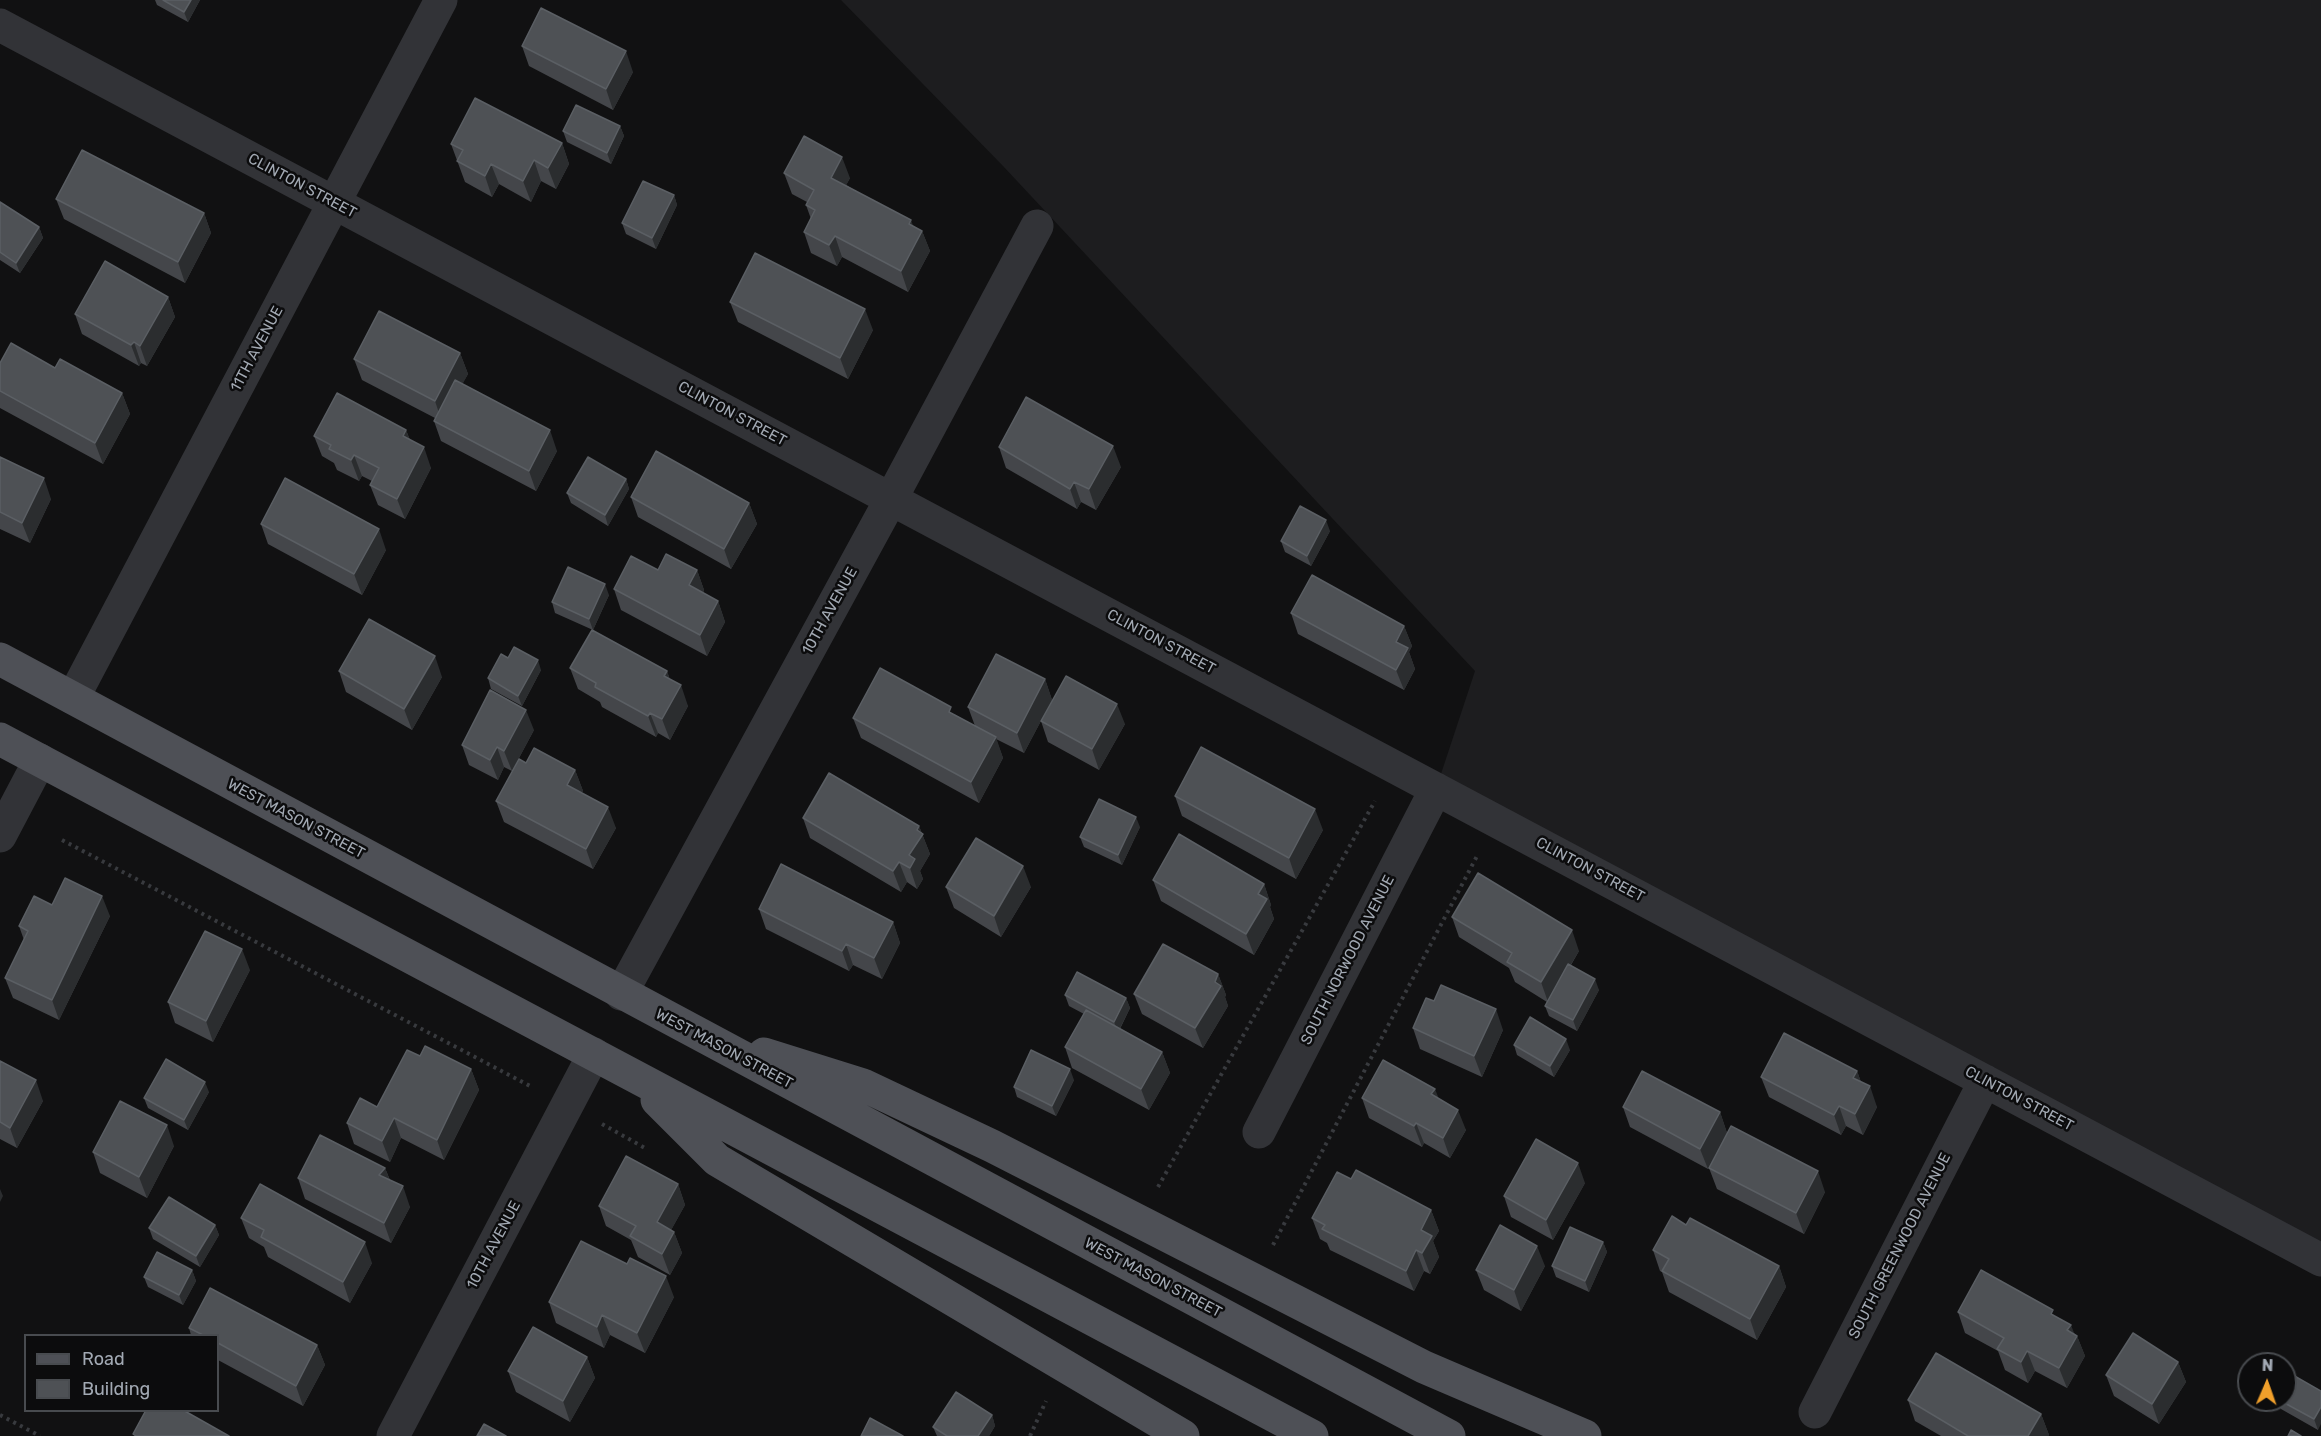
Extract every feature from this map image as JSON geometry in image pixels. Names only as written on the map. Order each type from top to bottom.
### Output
[{"type":"main road","name":"WEST MASON STREET","points":[[0,659],[688,1030],[1449,1436]]},
{"type":"main road","points":[[0,740],[1312,1436]]},
{"type":"main road","points":[[688,1030],[863,1085],[992,1146],[1424,1367],[1585,1436]]},
{"type":"main road","points":[[632,1075],[717,1160],[1183,1436]]},
{"type":"street","name":"11TH AVENUE","points":[[73,698],[441,0]]},
{"type":"street","name":"CLINTON STREET","points":[[0,25],[2321,1260]]},
{"type":"street","name":"10TH AVENUE","points":[[621,994],[1037,226]]},
{"type":"street","points":[[0,836],[40,760]]},
{"type":"street","name":"SOUTH NORWOOD AVENUE","points":[[1259,1132],[1436,789]]},
{"type":"street","name":"10TH AVENUE","points":[[393,1436],[594,1054]]},
{"type":"street","name":"SOUTH GREENWOOD AVENUE","points":[[1815,1412],[1985,1081]]},
{"type":"path","points":[[1152,1198],[1394,766]]},
{"type":"path","points":[[1273,1246],[1496,820]]},
{"type":"path","points":[[62,840],[650,1150]]},
{"type":"path","points":[[1030,1436],[1048,1397]]},
{"type":"path","points":[[0,1415],[40,1436]]},
{"type":"shaded area","points":[[841,0],[2321,0],[2321,1260],[1436,789],[1475,671],[1003,166]]},
{"type":"building","points":[[163,0],[191,0],[184,12]]},
{"type":"building","points":[[541,8],[626,51],[606,89],[522,46]]},
{"type":"building","points":[[475,98],[562,143],[548,168],[534,160],[523,181],[491,164],[485,176],[457,161],[463,150],[451,144]]},
{"type":"building","points":[[576,105],[620,126],[607,153],[563,131]]},
{"type":"building","points":[[804,136],[842,157],[831,178],[911,220],[909,224],[922,231],[901,271],[835,236],[829,245],[804,232],[815,210],[806,205],[814,190],[784,173]]},
{"type":"building","points":[[82,150],[204,213],[178,262],[56,199]]},
{"type":"building","points":[[643,181],[674,195],[652,238],[622,223]]},
{"type":"building","points":[[0,202],[39,227],[16,263],[0,252]]},
{"type":"building","points":[[755,253],[865,309],[840,358],[730,302]]},
{"type":"building","points":[[105,261],[168,297],[140,346],[134,342],[131,345],[75,314]]},
{"type":"building","points":[[379,311],[460,353],[435,401],[354,359]]},
{"type":"building","points":[[11,343],[55,368],[60,359],[122,393],[95,443],[0,391],[0,363]]},
{"type":"building","points":[[455,380],[550,430],[529,471],[434,421]]},
{"type":"building","points":[[337,393],[406,430],[403,436],[424,447],[397,499],[370,485],[379,468],[354,455],[351,460],[329,449],[331,445],[314,436]]},
{"type":"building","points":[[1026,397],[1113,446],[1089,489],[1074,482],[1070,489],[999,447]]},
{"type":"building","points":[[656,451],[749,503],[724,549],[631,497]]},
{"type":"building","points":[[0,457],[44,478],[22,523],[0,512]]},
{"type":"building","points":[[588,457],[626,479],[605,515],[567,493]]},
{"type":"building","points":[[285,478],[379,529],[354,574],[261,524]]},
{"type":"building","points":[[1300,506],[1326,520],[1307,556],[1281,541]]},
{"type":"building","points":[[666,554],[697,570],[689,585],[718,601],[700,635],[614,589],[631,556],[658,570]]},
{"type":"building","points":[[568,567],[605,584],[589,619],[552,602]]},
{"type":"building","points":[[1312,575],[1404,626],[1396,642],[1408,648],[1396,670],[1291,613]]},
{"type":"building","points":[[369,619],[435,656],[404,709],[339,671]]},
{"type":"building","points":[[592,630],[667,671],[664,676],[681,685],[662,719],[650,713],[648,716],[595,687],[596,683],[570,668]]},
{"type":"building","points":[[514,647],[538,660],[518,696],[488,678],[501,654],[508,658]]},
{"type":"building","points":[[996,654],[1045,679],[1017,733],[968,707]]},
{"type":"building","points":[[880,668],[951,707],[949,712],[996,737],[971,782],[853,718]]},
{"type":"building","points":[[1066,676],[1117,704],[1092,749],[1041,721]]},
{"type":"building","points":[[490,690],[526,710],[504,751],[497,747],[490,760],[462,745]]},
{"type":"building","points":[[1201,747],[1315,809],[1289,858],[1175,796]]},
{"type":"building","points":[[534,748],[575,770],[567,785],[608,807],[586,849],[496,801],[519,759],[526,763]]},
{"type":"building","points":[[829,773],[919,826],[917,830],[923,834],[909,855],[915,859],[910,868],[899,862],[893,871],[803,818]]},
{"type":"building","points":[[1099,799],[1136,817],[1118,855],[1080,837]]},
{"type":"building","points":[[1179,834],[1264,884],[1258,894],[1267,899],[1246,934],[1153,880]]},
{"type":"building","points":[[976,838],[1023,866],[994,916],[946,887]]},
{"type":"building","points":[[781,864],[893,922],[874,958],[846,944],[842,951],[759,909]]},
{"type":"building","points":[[1478,873],[1572,930],[1541,982],[1507,962],[1512,953],[1452,917]]},
{"type":"building","points":[[65,878],[102,896],[52,1000],[5,978],[28,931],[19,926],[34,896],[52,905]]},
{"type":"building","points":[[205,931],[242,949],[206,1021],[168,1002]]},
{"type":"building","points":[[1163,944],[1218,974],[1215,982],[1221,986],[1195,1028],[1134,994]]},
{"type":"building","points":[[1568,964],[1595,979],[1573,1020],[1545,1006]]},
{"type":"building","points":[[1077,972],[1126,998],[1114,1022],[1065,995]]},
{"type":"building","points":[[1441,985],[1496,1009],[1474,1056],[1413,1028],[1426,998],[1434,1001]]},
{"type":"building","points":[[1086,1010],[1162,1052],[1141,1089],[1065,1047]]},
{"type":"building","points":[[1530,1017],[1566,1039],[1550,1066],[1514,1045]]},
{"type":"building","points":[[1784,1033],[1857,1071],[1853,1078],[1870,1086],[1855,1114],[1839,1106],[1834,1115],[1761,1077]]},
{"type":"building","points":[[425,1046],[471,1069],[437,1140],[394,1118],[382,1141],[347,1123],[360,1098],[377,1107],[407,1050],[420,1056]]},
{"type":"building","points":[[1031,1050],[1070,1069],[1052,1106],[1014,1087]]},
{"type":"building","points":[[166,1059],[205,1082],[184,1120],[144,1098]]},
{"type":"building","points":[[1383,1060],[1435,1089],[1431,1094],[1458,1110],[1443,1138],[1416,1123],[1414,1126],[1362,1098]]},
{"type":"building","points":[[0,1061],[36,1080],[10,1128],[0,1122]]},
{"type":"building","points":[[1642,1071],[1720,1112],[1700,1149],[1623,1107]]},
{"type":"building","points":[[120,1101],[167,1125],[139,1177],[93,1152]]},
{"type":"building","points":[[1731,1126],[1818,1171],[1796,1213],[1709,1168]]},
{"type":"building","points":[[320,1135],[385,1168],[379,1175],[403,1186],[384,1223],[298,1178]]},
{"type":"building","points":[[1536,1139],[1578,1163],[1546,1220],[1504,1196]]},
{"type":"building","points":[[626,1156],[678,1184],[657,1222],[674,1232],[662,1254],[630,1236],[636,1226],[599,1206]]},
{"type":"building","points":[[1356,1170],[1431,1210],[1421,1230],[1432,1236],[1422,1253],[1416,1250],[1406,1271],[1322,1229],[1325,1225],[1312,1218],[1337,1172],[1351,1179]]},
{"type":"building","points":[[260,1184],[365,1242],[343,1282],[261,1237],[264,1230],[241,1218]]},
{"type":"building","points":[[169,1197],[215,1225],[196,1256],[149,1228]]},
{"type":"building","points":[[1672,1216],[1686,1225],[1690,1218],[1779,1266],[1750,1319],[1662,1271],[1669,1259],[1653,1250]]},
{"type":"building","points":[[1500,1225],[1537,1246],[1514,1290],[1476,1270]]},
{"type":"building","points":[[1570,1227],[1603,1242],[1585,1281],[1552,1266]]},
{"type":"building","points":[[581,1241],[627,1264],[630,1258],[666,1276],[637,1333],[602,1315],[597,1327],[549,1302]]},
{"type":"building","points":[[157,1252],[192,1270],[179,1295],[144,1277]]},
{"type":"building","points":[[1981,1270],[2053,1310],[2051,1314],[2071,1325],[2067,1330],[2077,1336],[2059,1368],[2027,1351],[2021,1362],[1997,1349],[2004,1338],[1958,1312]]},
{"type":"building","points":[[210,1288],[317,1345],[296,1386],[219,1344],[219,1334],[201,1334],[189,1328]]},
{"type":"building","points":[[533,1327],[587,1357],[563,1401],[508,1371]]},
{"type":"building","points":[[2133,1333],[2178,1362],[2152,1404],[2106,1375]]},
{"type":"building","points":[[1936,1353],[2041,1414],[2028,1436],[1968,1436],[1908,1400]]},
{"type":"building","points":[[2297,1377],[2321,1391],[2321,1407],[2314,1419],[2297,1410]]},
{"type":"building","points":[[956,1392],[992,1415],[978,1436],[947,1436],[933,1427]]},
{"type":"building","points":[[145,1412],[187,1412],[229,1436],[136,1436],[133,1434]]},
{"type":"building","points":[[870,1418],[903,1436],[861,1436]]},
{"type":"building","points":[[484,1424],[506,1436],[477,1436]]},
{"type":"building","points":[[2291,1430],[2301,1436],[2288,1436]]}]
